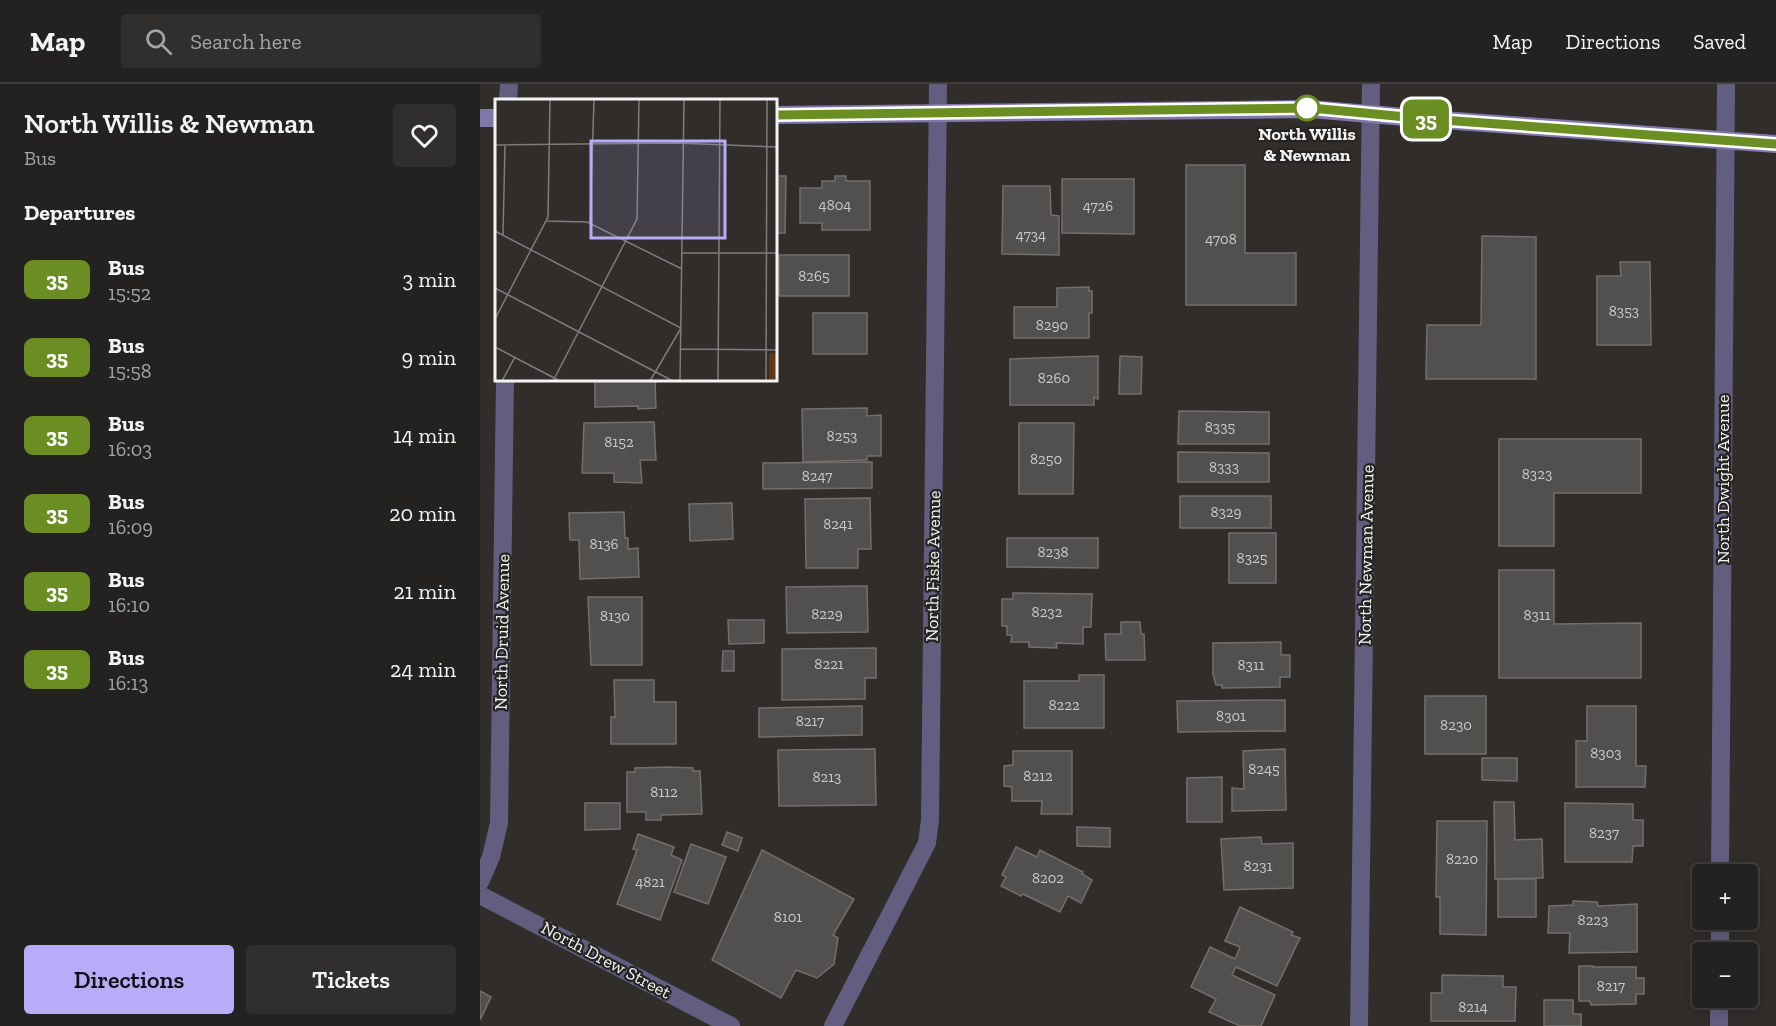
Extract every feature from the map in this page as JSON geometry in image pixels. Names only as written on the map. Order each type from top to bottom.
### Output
[{"type":"street","points":[[508,99],[509,84]]},
{"type":"street","name":"North Fiske Avenue","points":[[833,1026],[927,843],[930,820],[938,84]]},
{"type":"street","name":"North Newman Avenue","points":[[1359,1026],[1371,84]]},
{"type":"street","name":"North Dwight Avenue","points":[[1720,864],[1726,84]]},
{"type":"street","points":[[777,115],[1311,108],[1776,144]]},
{"type":"street","name":"North Druid Avenue","points":[[480,882],[491,857],[499,823],[505,381]]},
{"type":"street","name":"North Drew Street","points":[[480,895],[731,1026]]},
{"type":"street","points":[[1719,1008],[1719,1026]]},
{"type":"building","points":[[1186,165],[1245,165],[1245,253],[1296,253],[1296,305],[1186,305]]},
{"type":"building","points":[[777,176],[786,176],[785,233],[777,233]]},
{"type":"building","points":[[835,176],[846,176],[846,181],[870,181],[870,230],[822,230],[822,223],[800,223],[800,188],[822,188],[822,181],[835,181]]},
{"type":"building","points":[[1062,179],[1134,179],[1134,234],[1062,233]]},
{"type":"building","points":[[1003,186],[1050,186],[1051,215],[1059,216],[1059,255],[1002,254]]},
{"type":"building","points":[[1482,236],[1536,237],[1536,379],[1426,379],[1427,325],[1481,325]]},
{"type":"building","points":[[779,255],[849,255],[849,296],[779,296]]},
{"type":"building","points":[[1620,262],[1650,262],[1651,345],[1597,345],[1597,276],[1621,276]]},
{"type":"building","points":[[1089,287],[1089,291],[1092,291],[1092,313],[1089,313],[1089,338],[1014,338],[1014,307],[1057,307],[1057,288]]},
{"type":"building","points":[[813,313],[867,313],[867,354],[813,354]]},
{"type":"building","points":[[1098,356],[1098,399],[1094,397],[1094,405],[1010,405],[1010,359]]},
{"type":"building","points":[[1120,356],[1142,357],[1141,394],[1119,394]]},
{"type":"building","points":[[595,381],[655,381],[656,408],[595,407]]},
{"type":"building","points":[[867,408],[867,416],[881,415],[881,456],[867,456],[867,460],[803,462],[802,409]]},
{"type":"building","points":[[1179,411],[1269,412],[1269,444],[1178,444]]},
{"type":"building","points":[[654,422],[656,460],[640,460],[642,483],[614,482],[614,473],[582,473],[584,423]]},
{"type":"building","points":[[1019,423],[1074,423],[1073,494],[1019,494]]},
{"type":"building","points":[[1499,439],[1641,439],[1641,493],[1554,493],[1554,546],[1499,546]]},
{"type":"building","points":[[1178,452],[1269,453],[1269,482],[1178,482]]},
{"type":"building","points":[[872,462],[872,488],[763,489],[763,463]]},
{"type":"building","points":[[1180,496],[1271,496],[1271,528],[1180,528]]},
{"type":"building","points":[[870,498],[871,549],[858,549],[858,568],[806,568],[805,499]]},
{"type":"building","points":[[732,503],[733,539],[690,541],[689,504]]},
{"type":"building","points":[[624,512],[625,538],[628,538],[628,549],[638,548],[639,577],[580,579],[579,540],[570,540],[569,513]]},
{"type":"building","points":[[1229,533],[1276,533],[1276,583],[1229,583]]},
{"type":"building","points":[[1007,538],[1098,538],[1098,568],[1007,567]]},
{"type":"building","points":[[1499,570],[1554,570],[1554,624],[1641,623],[1641,678],[1499,678]]},
{"type":"building","points":[[867,586],[868,632],[787,633],[786,587]]},
{"type":"building","points":[[1013,593],[1092,594],[1091,627],[1083,627],[1083,644],[1056,643],[1057,648],[1029,647],[1029,642],[1011,642],[1012,635],[1007,635],[1007,626],[1002,626],[1002,599],[1013,599]]},
{"type":"building","points":[[588,597],[642,597],[642,665],[591,665]]},
{"type":"building","points":[[728,620],[764,620],[764,643],[729,644]]},
{"type":"building","points":[[1121,622],[1140,622],[1141,634],[1144,634],[1145,660],[1106,660],[1105,634],[1121,634]]},
{"type":"building","points":[[1281,642],[1281,655],[1290,655],[1290,677],[1280,677],[1280,687],[1222,688],[1222,685],[1216,685],[1213,674],[1213,643]]},
{"type":"building","points":[[876,648],[876,678],[865,678],[865,699],[782,700],[782,649]]},
{"type":"building","points":[[723,651],[734,651],[734,671],[722,671]]},
{"type":"building","points":[[1079,675],[1104,675],[1104,728],[1024,728],[1024,681],[1079,681]]},
{"type":"building","points":[[614,680],[654,680],[654,702],[676,702],[676,744],[611,744],[611,717],[615,717]]},
{"type":"building","points":[[1425,696],[1486,696],[1486,754],[1425,754]]},
{"type":"building","points":[[1285,700],[1285,731],[1178,732],[1177,701]]},
{"type":"building","points":[[862,706],[862,735],[759,737],[759,708]]},
{"type":"building","points":[[1587,706],[1636,706],[1636,766],[1646,766],[1645,787],[1576,787],[1576,741],[1587,741]]},
{"type":"building","points":[[875,749],[876,805],[779,806],[778,750]]},
{"type":"building","points":[[1285,749],[1286,810],[1232,811],[1232,788],[1244,789],[1243,751]]},
{"type":"building","points":[[1013,751],[1072,751],[1072,814],[1041,814],[1042,801],[1012,801],[1012,787],[1004,786],[1004,766],[1013,765]]},
{"type":"building","points":[[1482,758],[1517,758],[1517,781],[1482,780]]},
{"type":"building","points":[[635,768],[693,768],[693,771],[700,771],[702,814],[661,815],[661,820],[646,820],[646,812],[627,812],[627,772],[635,772]]},
{"type":"building","points":[[1222,777],[1222,822],[1187,822],[1187,778]]},
{"type":"building","points":[[1494,802],[1514,802],[1515,840],[1542,839],[1543,878],[1495,879]]},
{"type":"building","points":[[585,803],[620,803],[620,829],[585,830]]},
{"type":"building","points":[[1565,803],[1633,804],[1633,820],[1643,820],[1643,846],[1633,846],[1632,862],[1565,862]]},
{"type":"building","points":[[1437,821],[1487,821],[1486,935],[1440,934],[1440,897],[1436,897]]},
{"type":"building","points":[[1077,827],[1110,828],[1110,847],[1077,846]]},
{"type":"building","points":[[727,832],[742,838],[738,851],[722,845]]},
{"type":"building","points":[[638,834],[674,847],[671,855],[682,860],[660,920],[617,904],[637,850],[633,849]]},
{"type":"building","points":[[1261,837],[1262,844],[1293,843],[1293,888],[1224,890],[1221,839]]},
{"type":"building","points":[[691,844],[726,857],[708,904],[674,892]]},
{"type":"building","points":[[1016,847],[1037,857],[1040,850],[1083,872],[1082,874],[1092,880],[1081,903],[1068,896],[1060,912],[1001,886],[1006,877],[1002,875]]},
{"type":"building","points":[[762,850],[854,899],[833,935],[838,938],[834,964],[817,978],[796,970],[781,998],[712,960]]},
{"type":"building","points":[[1498,879],[1536,879],[1536,917],[1498,917]]},
{"type":"building","points":[[1573,901],[1597,902],[1598,906],[1637,904],[1637,952],[1569,953],[1570,933],[1548,933],[1549,906],[1573,905]]},
{"type":"building","points":[[1240,907],[1293,932],[1291,935],[1300,938],[1277,986],[1236,967],[1232,975],[1275,995],[1261,1026],[1240,1026],[1209,1012],[1216,999],[1191,987],[1210,947],[1235,959],[1240,947],[1225,941]]},
{"type":"building","points":[[1579,966],[1636,967],[1636,978],[1644,978],[1644,994],[1636,994],[1636,1004],[1591,1005],[1590,1001],[1579,1001]]},
{"type":"building","points":[[1442,975],[1503,976],[1503,987],[1516,987],[1515,1021],[1431,1021],[1431,993],[1442,993]]},
{"type":"building","points":[[480,991],[491,997],[480,1020]]},
{"type":"building","points":[[1544,1000],[1573,1000],[1573,1014],[1581,1014],[1581,1026],[1544,1026]]},
{"type":"bus line","name":"35","points":[[777,115],[1311,108],[1428,119],[1776,144]]},
{"type":"place","name":"North Willis & Newman","points":[[1307,108]]}]
